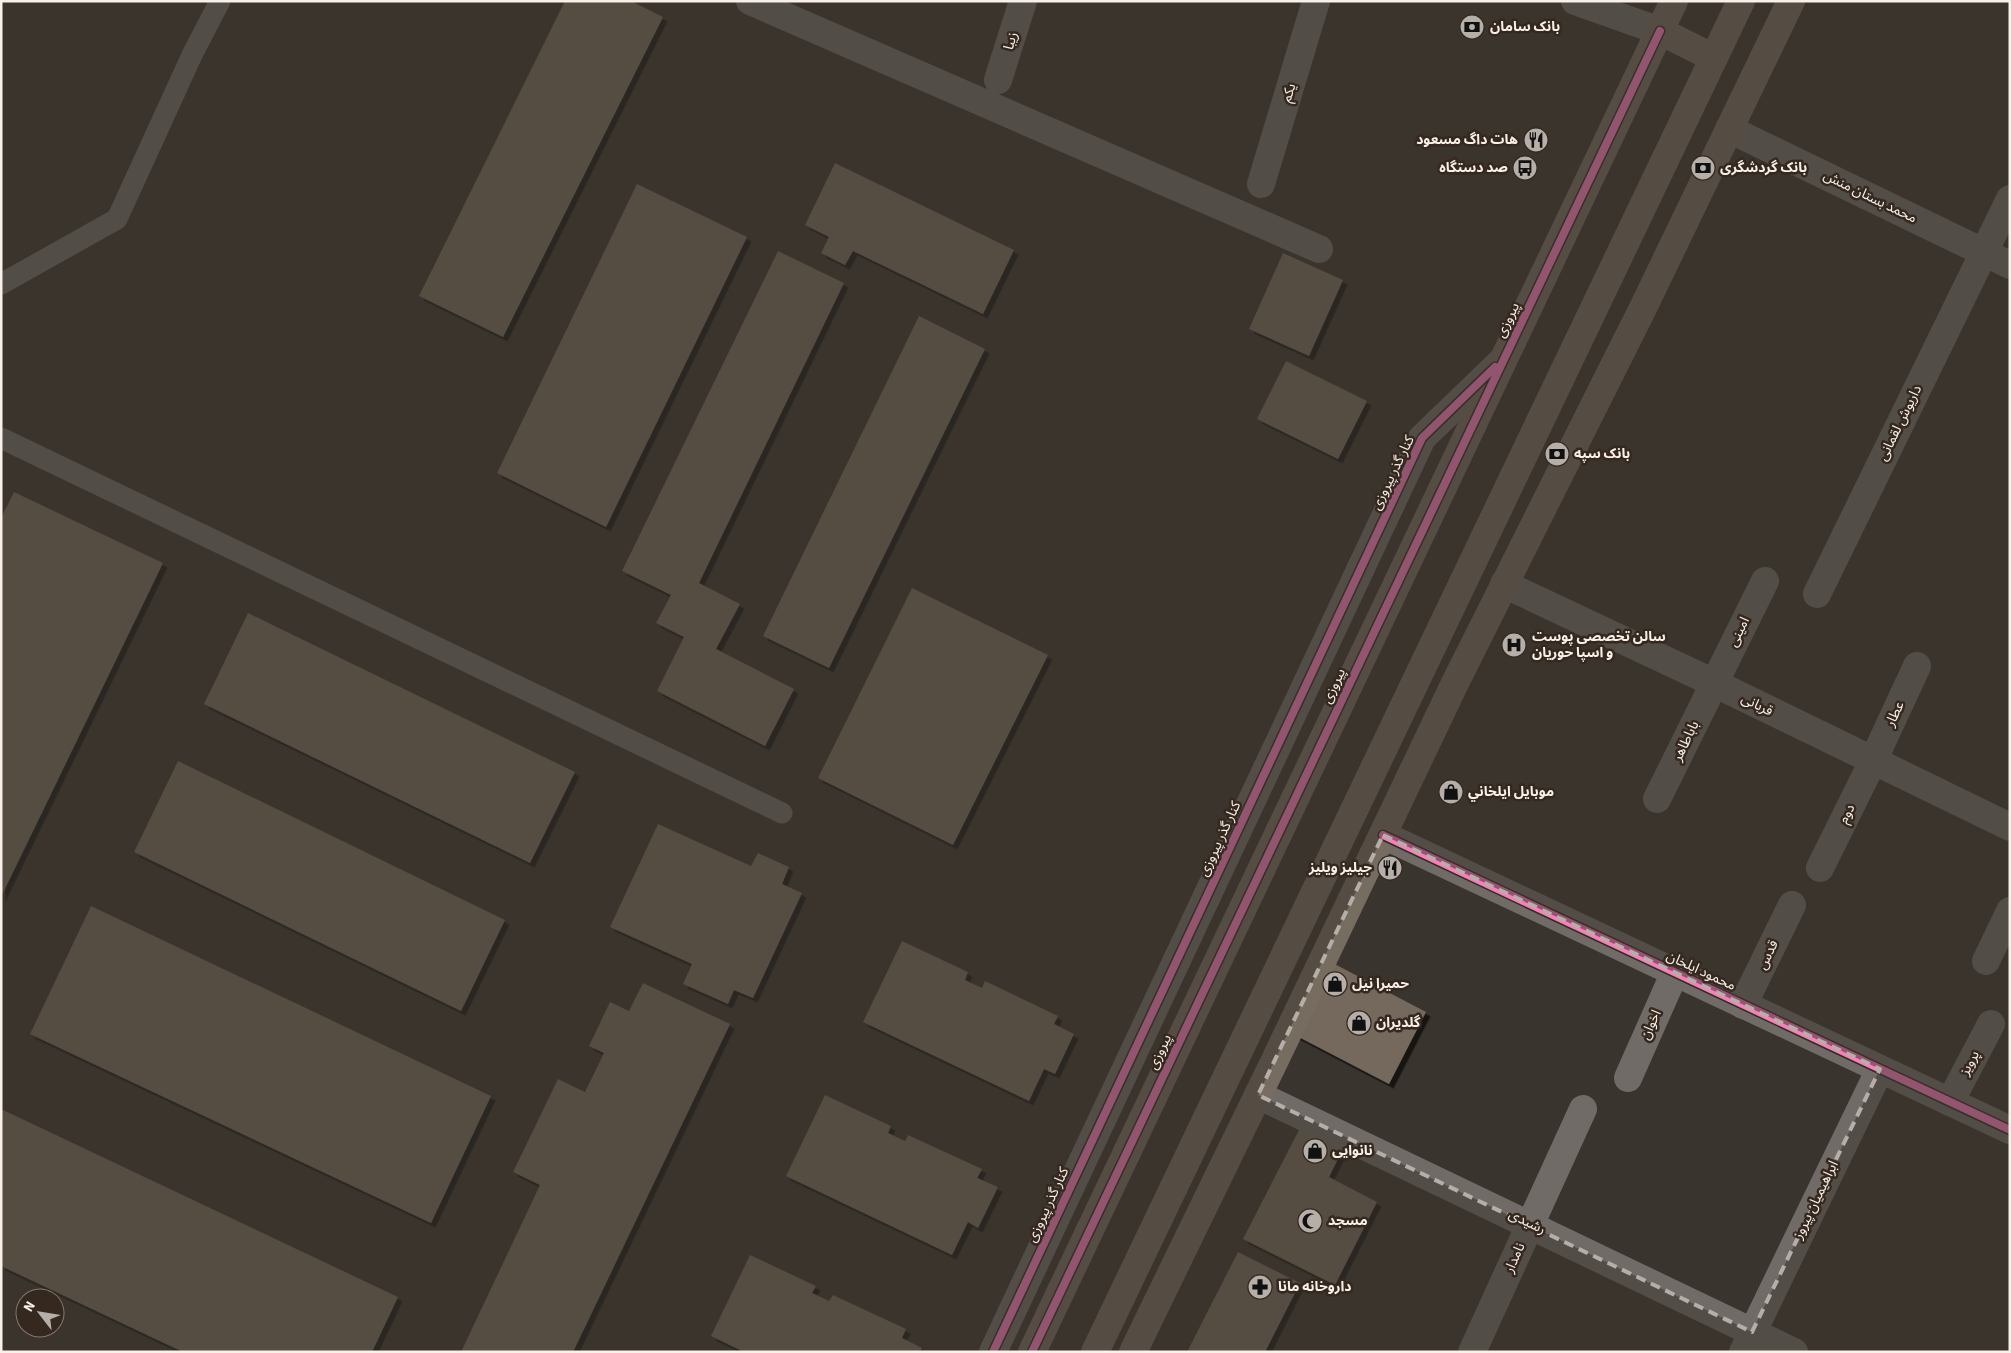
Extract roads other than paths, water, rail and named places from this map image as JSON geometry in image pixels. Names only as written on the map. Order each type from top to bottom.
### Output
[{"type":"main road","name":"پیروزی","points":[[1032,1352],[1674,1]]},
{"type":"main road","points":[[1095,1352],[1741,1]]},
{"type":"main road","points":[[1133,1352],[1504,584],[1644,306],[1792,1]]},
{"type":"main road","points":[[1660,31],[1714,58]]},
{"type":"street","points":[[750,1],[1319,250]]},
{"type":"street","name":"زیبا","points":[[998,80],[1023,1]]},
{"type":"street","name":"یکم","points":[[1261,184],[1316,1]]},
{"type":"street","points":[[1575,1],[1608,7],[1660,31]]},
{"type":"street","name":"محمد بستان منش","points":[[1730,129],[2010,265]]},
{"type":"street","name":"داریوش لقمانی","points":[[1817,594],[2010,200]]},
{"type":"street","name":"کنار گذر پیروزی","points":[[993,1352],[1422,438],[1503,360]]},
{"type":"street","name":"امینی","points":[[1714,683],[1765,581]]},
{"type":"street","name":"قربانی","points":[[1504,584],[1714,683],[2010,827]]},
{"type":"street","name":"عطار","points":[[1873,761],[1917,666]]},
{"type":"street","name":"باباطاهر","points":[[1657,800],[1714,683]]},
{"type":"street","name":"دوم","points":[[1820,868],[1873,761]]},
{"type":"street","name":"محمود ایلخان","points":[[1383,834],[2010,1130]]},
{"type":"street","name":"قدس","points":[[1744,1005],[1792,904]]},
{"type":"street","points":[[1986,961],[2010,911]]},
{"type":"street","name":"اخوان","points":[[1628,1078],[1675,972]]},
{"type":"street","name":"پرویز","points":[[1950,1102],[1991,1024]]},
{"type":"street","name":"ابراهیمیان پیروز","points":[[1748,1342],[1880,1069]]},
{"type":"street","name":"رشیدی","points":[[1258,1095],[1530,1224],[1748,1342],[1794,1352]]},
{"type":"street","name":"نامدار","points":[[1472,1352],[1584,1109]]},
{"type":"lane","points":[[1,284],[117,219],[192,55],[220,1]]},
{"type":"lane","points":[[1,438],[782,813]]},
{"type":"place","name":"بانک سامان","points":[[1472,27]]},
{"type":"place","name":"هات داگ مسعود","points":[[1536,140]]},
{"type":"place","name":"صد دستگاه","points":[[1525,168]]},
{"type":"place","name":"بانک گردشگری","points":[[1703,168]]},
{"type":"place","name":"بانک سپه","points":[[1557,454]]},
{"type":"place","name":"سالن تخصصی پوست و اسپا حوریان","points":[[1514,645]]},
{"type":"place","name":"موبايل ايلخاني","points":[[1451,792]]},
{"type":"place","name":"جیلیز ویلیز","points":[[1390,868]]},
{"type":"place","name":"حمیرا نیل","points":[[1335,984]]},
{"type":"place","name":"گلدیران","points":[[1359,1023]]},
{"type":"place","name":"نانوایی","points":[[1315,1151]]},
{"type":"place","name":"مسجد","points":[[1310,1221]]},
{"type":"place","name":"داروخانه مانا","points":[[1260,1287]]}]
